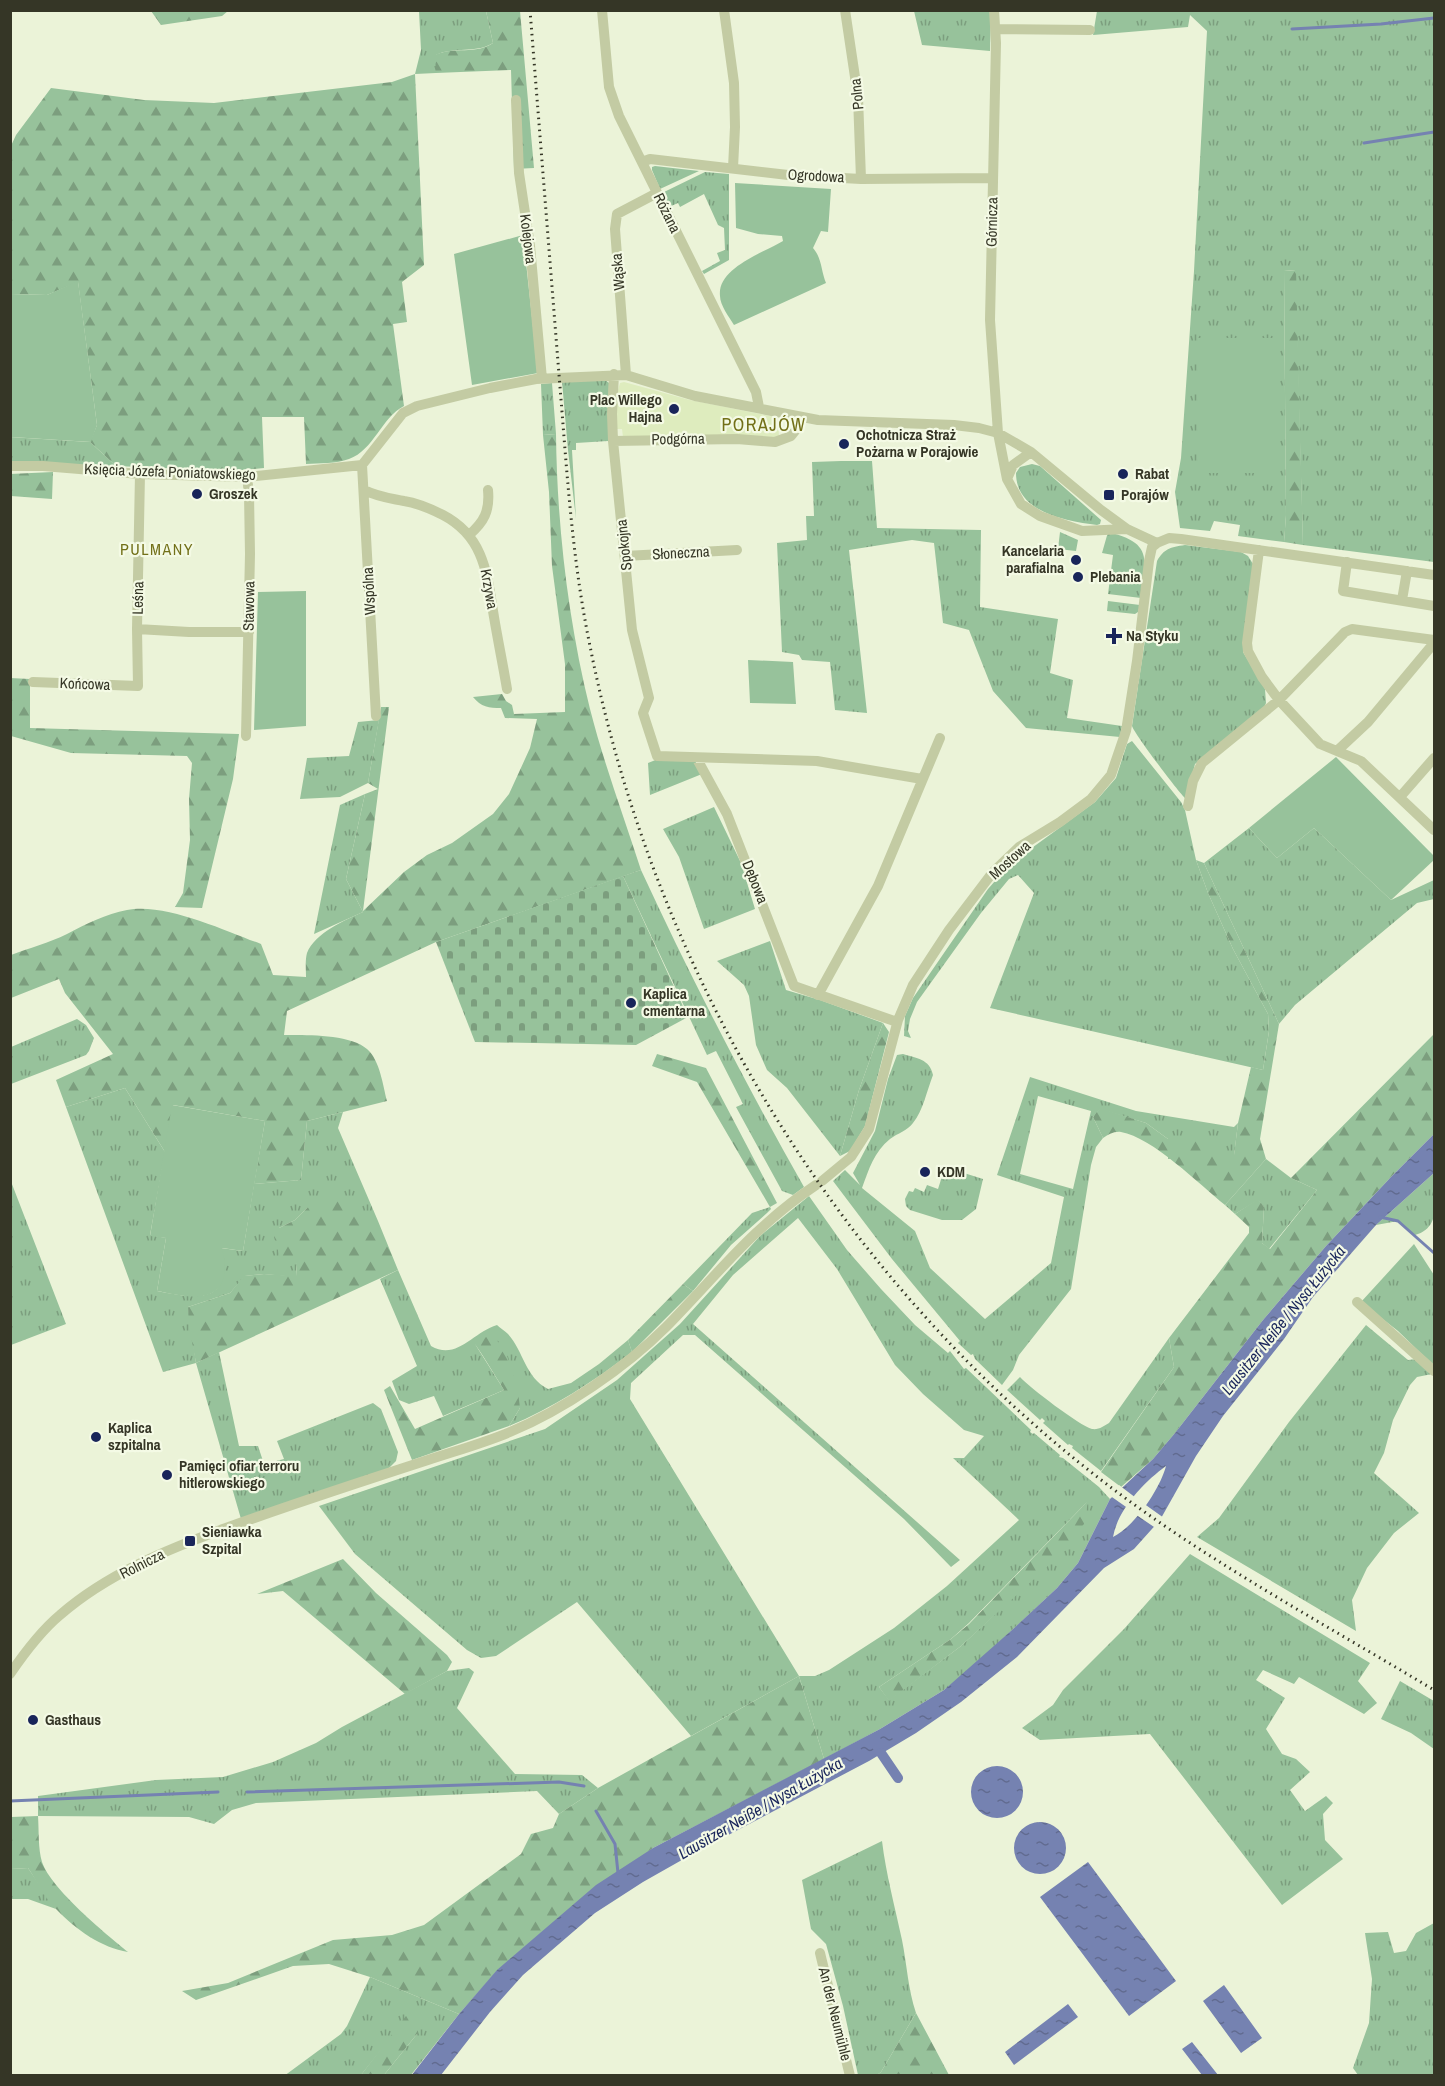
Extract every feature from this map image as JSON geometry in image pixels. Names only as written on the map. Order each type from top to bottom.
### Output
[{"type":"street","name":"Różana","points":[[602,10],[609,87],[619,116],[756,392],[759,407]]},
{"type":"street","points":[[724,10],[734,83],[733,168]]},
{"type":"street","name":"Polna","points":[[845,10],[858,97],[861,179]]},
{"type":"street","name":"Górnicza","points":[[994,10],[996,29],[990,320],[998,433],[1007,479],[1021,504],[1040,516],[1082,531],[1126,529]]},
{"type":"street","points":[[996,29],[1090,30]]},
{"type":"street","name":"Kolejowa","points":[[516,100],[519,172],[530,246],[542,379]]},
{"type":"street","name":"Ogrodowa","points":[[642,162],[650,159],[788,175],[861,179],[992,178]]},
{"type":"street","name":"Wąska","points":[[626,375],[616,214],[657,193]]},
{"type":"street","name":"Spokojna","points":[[614,374],[613,441],[632,630],[650,698],[643,713],[657,756],[697,759]]},
{"type":"street","points":[[362,465],[403,413],[417,406],[489,388],[542,379],[626,375],[695,396],[802,417],[834,421],[965,426],[998,433],[1031,452],[1126,529],[1157,543],[1169,538],[1181,539],[1434,575]]},
{"type":"street","name":"Podgórna","points":[[613,441],[737,439],[775,441],[791,436],[800,426],[802,417]]},
{"type":"street","points":[[1007,479],[1013,465],[1031,452]]},
{"type":"street","name":"Księcia Józefa Poniatowskiego","points":[[10,466],[43,466],[140,474],[246,477],[362,465]]},
{"type":"street","name":"Wspólna","points":[[362,465],[376,716]]},
{"type":"street","name":"Leśna","points":[[138,686],[140,474]]},
{"type":"street","name":"Stawowa","points":[[246,477],[249,494],[250,554],[246,736]]},
{"type":"street","name":"Krzywa","points":[[364,490],[379,497],[423,506],[445,516],[468,535],[483,559],[491,589],[507,689]]},
{"type":"street","points":[[468,535],[486,516],[489,505],[488,490]]},
{"type":"street","name":"Mostowa","points":[[823,1180],[850,1157],[870,1129],[897,1022],[913,985],[949,930],[993,872],[1019,848],[1091,799],[1111,775],[1126,731],[1149,561],[1152,547],[1157,543]]},
{"type":"street","name":"Słoneczna","points":[[625,556],[736,550]]},
{"type":"street","points":[[1259,550],[1247,633],[1248,651],[1262,677],[1279,700],[1320,744],[1361,761],[1434,830]]},
{"type":"street","points":[[1347,562],[1343,591],[1434,606]]},
{"type":"street","points":[[1401,600],[1407,571]]},
{"type":"street","points":[[137,629],[249,632]]},
{"type":"street","points":[[1188,806],[1193,781],[1202,763],[1279,700],[1348,630],[1434,642]]},
{"type":"street","points":[[1338,750],[1368,722],[1434,642]]},
{"type":"street","name":"Końcowa","points":[[33,682],[138,686]]},
{"type":"street","points":[[818,995],[878,886],[940,738]]},
{"type":"street","points":[[1400,797],[1434,758]]},
{"type":"street","points":[[697,759],[817,761],[922,779]]},
{"type":"street","name":"Dębowa","points":[[697,759],[727,814],[794,986],[897,1022]]},
{"type":"street","name":"Rolnicza","points":[[10,1674],[59,1615],[106,1582],[150,1559],[190,1541],[511,1432],[568,1402],[621,1367],[656,1336],[740,1247],[784,1207],[823,1180]]},
{"type":"street","points":[[1357,1302],[1434,1371]]},
{"type":"street","name":"An der Neumühle","points":[[820,1953],[850,2076]]},
{"type":"green space","points":[[151,11],[228,11],[222,16],[161,25]]},
{"type":"green space","points":[[419,11],[486,11],[493,43],[479,48],[443,52],[436,55],[436,73],[415,74],[421,50]]},
{"type":"green space","points":[[486,11],[520,11],[534,168],[514,169],[511,70],[436,73],[435,55],[442,52],[479,49],[493,43]]},
{"type":"green space","points":[[914,11],[991,11],[990,51],[922,45]]},
{"type":"green space","points":[[1097,11],[1434,11],[1434,562],[1303,545],[1295,270],[1284,271],[1286,515],[1284,542],[1238,536],[1240,525],[1214,521],[1210,531],[1180,528],[1175,492],[1181,458],[1194,271],[1207,31],[1190,15],[1188,27],[1093,35]]},
{"type":"green space","points":[[415,74],[424,265],[402,282],[407,322],[393,324],[404,406],[389,418],[365,449],[358,455],[339,462],[306,464],[304,417],[262,417],[264,468],[232,471],[116,466],[90,442],[97,425],[78,282],[47,295],[11,294],[10,148],[16,135],[51,88],[144,100],[214,103],[392,82]]},
{"type":"green space","points":[[655,166],[699,171],[660,189],[652,170]]},
{"type":"green space","points":[[705,172],[729,174],[729,260],[704,274],[702,271],[720,261],[717,253],[725,250],[724,228],[718,225],[704,194],[680,207],[678,203],[669,207],[662,193]]},
{"type":"green space","points":[[735,183],[831,189],[828,232],[821,231],[813,248],[820,260],[826,283],[734,325],[720,300],[721,286],[726,277],[733,269],[753,256],[783,241],[782,236],[758,234],[736,228]]},
{"type":"green space","points":[[523,235],[538,373],[472,385],[454,254]]},
{"type":"green space","points":[[1296,270],[1303,545],[1284,542],[1286,515],[1284,271]]},
{"type":"green space","points":[[78,281],[97,425],[91,442],[11,437],[11,294],[47,295]]},
{"type":"green space","points":[[1198,338],[1280,338],[1280,473],[1198,473]]},
{"type":"green space","points":[[604,379],[609,383],[608,441],[576,443],[576,450],[572,450],[576,519],[562,381]]},
{"type":"green space","points":[[552,383],[556,434],[543,435],[541,384]]},
{"type":"green space","points":[[556,434],[561,538],[582,675],[608,770],[641,870],[436,942],[287,1011],[284,1035],[339,1038],[350,1040],[367,1049],[378,1066],[387,1101],[307,1121],[301,1180],[254,1184],[265,1121],[173,1105],[165,1152],[125,1088],[66,1107],[56,1080],[113,1054],[65,993],[59,979],[11,998],[11,955],[119,912],[142,909],[159,910],[213,925],[261,944],[273,975],[306,977],[307,953],[317,939],[331,928],[363,912],[346,879],[365,794],[378,789],[368,783],[381,707],[389,707],[363,911],[404,872],[427,855],[452,843],[493,814],[509,794],[530,748],[537,719],[505,718],[501,708],[486,706],[473,697],[502,694],[512,705],[514,714],[565,712],[565,664],[552,566],[549,492],[543,435]]},
{"type":"green space","points":[[10,437],[90,442],[116,466],[116,469],[11,463]]},
{"type":"green space","points":[[872,461],[877,528],[981,530],[980,607],[1058,619],[1050,673],[1073,680],[1067,718],[1122,726],[1120,737],[1026,728],[993,691],[969,630],[943,623],[934,543],[912,540],[849,550],[867,713],[835,710],[830,662],[802,660],[799,655],[782,652],[777,543],[807,540],[806,516],[814,516],[812,462]]},
{"type":"green space","points":[[1032,464],[1040,466],[1101,520],[1100,524],[1072,521],[1034,506],[1024,497],[1018,487],[1016,473],[1020,467]]},
{"type":"green space","points":[[53,472],[52,499],[11,496],[10,474]]},
{"type":"green space","points":[[1060,532],[1078,540],[1076,551],[1058,549]]},
{"type":"green space","points":[[1108,532],[1123,536],[1140,547],[1145,562],[1141,598],[1108,594],[1113,555],[1102,553]]},
{"type":"green space","points":[[1185,545],[1241,552],[1248,556],[1253,564],[1243,652],[1265,689],[1266,703],[1263,710],[1195,764],[1186,799],[1174,786],[1132,726],[1157,561],[1168,549]]},
{"type":"green space","points":[[306,591],[306,726],[254,730],[258,592]]},
{"type":"green space","points":[[1108,601],[1140,605],[1135,614],[1107,611]]},
{"type":"green space","points":[[748,660],[793,662],[796,704],[750,703]]},
{"type":"green space","points":[[10,678],[30,679],[30,728],[239,734],[233,779],[202,908],[175,907],[183,893],[190,840],[189,799],[192,763],[187,756],[71,753],[11,736]]},
{"type":"green space","points":[[379,720],[368,783],[340,797],[300,799],[307,758],[349,756],[358,722]]},
{"type":"green space","points":[[1132,741],[1185,810],[1196,860],[1208,893],[1233,949],[1268,1014],[1269,1031],[1263,1070],[990,1008],[1034,893],[1018,875],[1009,879],[981,913],[917,1002],[908,1031],[911,1038],[904,1036],[905,1016],[913,998],[988,889],[1010,864],[1095,802],[1116,778],[1127,744]]},
{"type":"green space","points":[[1336,757],[1434,856],[1434,860],[1391,900],[1314,828],[1277,858],[1249,828]]},
{"type":"green space","points":[[658,759],[695,761],[702,774],[650,795],[648,763]]},
{"type":"green space","points":[[365,794],[346,879],[363,912],[314,934],[340,805]]},
{"type":"green space","points":[[714,807],[741,863],[755,909],[704,929],[679,857],[663,829]]},
{"type":"green space","points":[[1249,828],[1277,858],[1314,828],[1391,900],[1434,880],[1434,899],[1417,903],[1295,1005],[1279,1024],[1204,863]]},
{"type":"green space","points":[[1196,860],[1204,863],[1279,1024],[1260,1139],[1266,1159],[1225,1205],[1147,1143],[1121,1132],[1103,1138],[1093,1117],[1100,1108],[1146,1123],[1168,1139],[1169,1158],[1193,1140],[1234,1155],[1238,1123],[1251,1067],[1263,1070],[1269,1031],[1268,1014],[1233,949]]},
{"type":"green space","points":[[641,870],[719,1030],[804,1187],[793,1195],[782,1191],[736,1107],[743,1104],[716,1051],[707,1055],[623,876]]},
{"type":"green space","points":[[623,876],[688,1017],[636,1045],[475,1042],[436,942]]},
{"type":"green space","points":[[770,941],[786,990],[883,1023],[859,1090],[840,1156],[787,1088],[767,1070],[756,1045],[749,996],[744,985],[717,961]]},
{"type":"green space","points":[[77,1019],[86,1025],[94,1038],[86,1055],[11,1084],[11,1047]]},
{"type":"green space","points":[[883,1023],[889,1032],[865,1126],[850,1151],[840,1156],[859,1090]]},
{"type":"green space","points":[[1434,1034],[1434,1134],[1326,1246],[1263,1320],[1153,1459],[1121,1487],[1101,1472],[1174,1367],[1169,1338],[1249,1233],[1249,1227],[1235,1214],[1258,1199],[1264,1207],[1262,1243],[1270,1249],[1317,1190],[1291,1178]]},
{"type":"green space","points":[[657,1054],[706,1068],[777,1203],[770,1207],[697,1082],[652,1066]]},
{"type":"green space","points":[[903,1054],[926,1062],[933,1075],[913,1123],[880,1149],[862,1188],[915,1231],[930,1268],[985,1319],[1051,1263],[1064,1197],[997,1175],[1030,1077],[1136,1111],[1234,1127],[1238,1123],[1234,1156],[1168,1159],[1168,1139],[1146,1123],[1100,1109],[1093,1117],[1103,1138],[1096,1147],[1091,1165],[1071,1289],[1019,1355],[1013,1370],[1002,1385],[975,1359],[973,1354],[971,1355],[958,1343],[960,1341],[892,1259],[833,1181],[845,1170],[860,1185],[853,1173],[875,1131],[888,1079],[897,1055]],"holes":[[[1038,1096],[1091,1111],[1073,1189],[1020,1174]]]},
{"type":"green space","points":[[125,1088],[165,1152],[150,1235],[166,1238],[157,1291],[198,1296],[209,1294],[217,1289],[222,1280],[221,1248],[243,1251],[254,1184],[301,1180],[307,1121],[343,1112],[338,1128],[378,1221],[360,1221],[307,1208],[295,1220],[279,1228],[297,1264],[296,1277],[264,1274],[245,1276],[230,1293],[188,1307],[196,1363],[163,1372],[66,1107]]},
{"type":"green space","points":[[172,1105],[265,1121],[243,1251],[222,1248],[225,1267],[223,1280],[218,1289],[200,1296],[157,1291],[166,1238],[150,1236]]},
{"type":"green space","points":[[1266,1159],[1291,1178],[1317,1190],[1269,1249],[1262,1243],[1264,1207],[1258,1200],[1235,1214],[1225,1205]]},
{"type":"green space","points":[[945,1167],[983,1179],[976,1209],[962,1220],[942,1220],[910,1210],[906,1206],[905,1199],[909,1191],[913,1192],[915,1188],[924,1192],[927,1185],[938,1189]]},
{"type":"green space","points":[[1434,1173],[1435,1210],[1430,1226],[1415,1235],[1398,1221],[1376,1225]]},
{"type":"green space","points":[[10,1179],[66,1324],[11,1345],[10,1345]]},
{"type":"green space","points":[[809,1196],[847,1250],[915,1325],[948,1353],[950,1351],[964,1369],[966,1368],[1031,1430],[1030,1432],[1099,1487],[1110,1499],[1078,1563],[1057,1588],[975,1665],[944,1690],[880,1729],[824,1759],[799,1676],[691,1736],[577,1602],[496,1656],[481,1658],[467,1650],[355,1554],[319,1506],[545,1429],[617,1380],[680,1324],[760,1236]],"holes":[[[798,1218],[837,1269],[895,1365],[923,1394],[964,1430],[984,1436],[964,1458],[953,1458],[1019,1520],[947,1586],[894,1628],[829,1670],[815,1676],[799,1676],[630,1399],[631,1383],[683,1335],[695,1335],[904,1519],[951,1567],[960,1560],[693,1324],[733,1275]],[[1087,1502],[993,1616],[961,1646],[889,1700],[879,1687],[951,1639],[969,1623]]]},
{"type":"green space","points":[[333,1198],[347,1199],[358,1209],[360,1221],[378,1221],[398,1270],[196,1363],[188,1307],[230,1293],[244,1276],[264,1274],[296,1276],[297,1264],[280,1257],[274,1237],[279,1228],[295,1220],[307,1208]]},
{"type":"green space","points":[[770,1207],[767,1213],[731,1245],[693,1291],[683,1284],[752,1213]]},
{"type":"green space","points":[[1414,1244],[1434,1275],[1434,1366],[1398,1331],[1361,1302]]},
{"type":"green space","points":[[398,1270],[431,1346],[440,1350],[457,1348],[497,1325],[513,1341],[534,1378],[548,1389],[571,1383],[628,1340],[632,1352],[572,1394],[509,1426],[520,1408],[475,1344],[504,1390],[443,1416],[434,1396],[409,1404],[399,1400],[392,1381],[417,1366],[380,1279]]},
{"type":"green space","points":[[683,1284],[693,1291],[632,1352],[628,1340]]},
{"type":"green space","points":[[1366,1325],[1408,1360],[1417,1359],[1432,1374],[1417,1377],[1410,1385],[1393,1420],[1384,1453],[1374,1473],[1419,1513],[1394,1533],[1367,1568],[1352,1600],[1356,1631],[1197,1537],[1219,1518],[1289,1422]]},
{"type":"green space","points":[[486,1337],[496,1339],[506,1353],[517,1384],[520,1408],[509,1426],[412,1460],[384,1390],[390,1386],[415,1429],[504,1390],[475,1343]]},
{"type":"green space","points":[[1169,1338],[1174,1367],[1101,1471],[1072,1448],[1073,1446],[1068,1445],[1043,1423],[1045,1421],[1042,1418],[1040,1420],[1007,1390],[1020,1377],[1077,1421],[1092,1429],[1099,1428],[1109,1423]]},
{"type":"green space","points":[[219,1352],[239,1446],[258,1446],[264,1464],[284,1459],[277,1441],[373,1403],[381,1409],[398,1452],[396,1461],[388,1469],[241,1519],[196,1363]]},
{"type":"green space","points":[[1088,1501],[1084,1524],[1046,1568],[961,1646],[889,1701],[879,1687],[951,1639],[969,1624]]},
{"type":"green space","points":[[1190,1554],[1370,1663],[1358,1681],[1377,1703],[1364,1714],[1299,1677],[1294,1684],[1263,1670],[1256,1680],[1285,1698],[1266,1729],[1282,1754],[1296,1759],[1310,1772],[1290,1790],[1305,1811],[1326,1796],[1333,1803],[1323,1814],[1325,1840],[1343,1859],[1282,1905],[1150,1734],[1040,1740],[1022,1728],[1053,1705],[1063,1690],[1124,1629]]},
{"type":"green space","points":[[343,1559],[376,1593],[447,1655],[452,1662],[447,1671],[405,1694],[283,1591],[257,1594]]},
{"type":"green space","points":[[469,1668],[474,1672],[457,1708],[515,1774],[582,1775],[598,1788],[559,1814],[537,1791],[256,1803],[232,1810],[214,1824],[189,1817],[38,1816],[38,1796],[156,1780],[223,1777],[273,1762],[316,1743],[447,1671]]},
{"type":"green space","points":[[799,1676],[824,1759],[653,1848],[498,1970],[459,2014],[370,1977],[329,1964],[293,1966],[196,2000],[182,1991],[228,1983],[333,1940],[392,1935],[424,1925],[521,1854],[531,1834],[553,1828],[559,1814],[598,1788]]},
{"type":"green space","points":[[1400,1681],[1434,1701],[1434,1749],[1411,1733],[1381,1719]]},
{"type":"green space","points":[[38,1816],[39,1845],[47,1873],[67,1898],[128,1952],[99,1942],[72,1924],[49,1901],[28,1868],[11,1869],[11,1817]]},
{"type":"green space","points":[[882,1841],[916,2013],[881,2072],[877,2075],[858,2075],[843,2006],[826,1944],[811,1929],[802,1880]]},
{"type":"green space","points":[[28,1868],[56,1909],[28,1899],[11,1899],[10,1869]]},
{"type":"green space","points":[[1434,1923],[1434,2075],[1358,2075],[1353,2068],[1369,2023],[1372,1979],[1365,1933],[1388,1932],[1394,1953],[1406,1951],[1416,1933]]},
{"type":"green space","points":[[370,1977],[459,2014],[411,2075],[384,2075],[417,2034],[389,2040],[361,2075],[284,2076],[341,2034]]},
{"type":"green space","points":[[409,2012],[419,2016],[417,2034],[384,2075],[361,2075]]},
{"type":"green space","points":[[916,2013],[949,2075],[877,2075],[881,2072]]},
{"type":"shaded area","name":"Plac Willego Hajna","points":[[624,382],[690,400],[775,417],[778,420],[779,436],[623,437],[622,429],[615,429],[616,397],[620,383]]},
{"type":"water","name":"Lausitzer Neiße / Nysa Łużycka","points":[[1434,1134],[1434,1173],[1376,1225],[1313,1297],[1284,1339],[1223,1416],[1196,1456],[1160,1520],[1134,1549],[1104,1568],[1017,1657],[961,1702],[916,1733],[869,1761],[696,1852],[595,1913],[523,1975],[490,2012],[441,2075],[411,2076],[497,1970],[596,1885],[653,1848],[880,1729],[944,1690],[1012,1630],[1057,1588],[1078,1563],[1110,1499],[1153,1459],[1263,1320],[1326,1246]],"holes":[[[1166,1466],[1138,1516],[1113,1537],[1120,1516],[1133,1497]]]},
{"type":"water","points":[[992,1766],[1002,1766],[1016,1773],[1023,1792],[1016,1811],[1002,1818],[992,1818],[982,1814],[975,1807],[971,1797],[971,1787],[975,1777],[982,1770]]},
{"type":"water","points":[[1035,1822],[1045,1822],[1059,1829],[1066,1848],[1059,1867],[1045,1874],[1035,1874],[1025,1870],[1018,1863],[1014,1853],[1014,1843],[1018,1833],[1025,1826]]},
{"type":"water","points":[[1088,1862],[1176,1981],[1129,2016],[1040,1897]]},
{"type":"water","points":[[1224,1985],[1262,2038],[1241,2053],[1203,2001]]},
{"type":"water","points":[[1068,2004],[1078,2017],[1014,2065],[1005,2052]]},
{"type":"water","points":[[1192,2042],[1218,2075],[1202,2075],[1182,2049]]},
{"type":"pier","points":[[1119,1485],[1136,1498],[1129,1509],[1109,1495]]},
{"type":"pier","points":[[1143,1503],[1164,1518],[1157,1529],[1135,1514]]},
{"type":"waterway","points":[[1292,29],[1381,24],[1434,18]]},
{"type":"waterway","points":[[1364,143],[1434,132]]},
{"type":"waterway","points":[[1380,1217],[1398,1221],[1434,1253]]},
{"type":"waterway","points":[[881,1753],[898,1778]]},
{"type":"waterway","points":[[247,1792],[559,1782],[584,1786]]},
{"type":"waterway","points":[[10,1801],[218,1792]]},
{"type":"waterway","points":[[596,1811],[615,1844],[618,1873]]},
{"type":"railway","points":[[530,10],[568,483],[583,609],[620,769],[663,893],[717,1012],[782,1127],[857,1234],[941,1334],[1036,1426],[1139,1508],[1175,1533],[1434,1690]]},
{"type":"place","name":"Plac Willego Hajna","points":[[674,409]]},
{"type":"place","name":"Ochotnicza Straż Pożarna w Porajowie","points":[[844,444]]},
{"type":"place","name":"Rabat","points":[[1123,474]]},
{"type":"place","name":"Groszek","points":[[197,494]]},
{"type":"place","name":"Porajów","points":[[1109,495]]},
{"type":"place","name":"Kancelaria parafialna","points":[[1076,560]]},
{"type":"place","name":"Plebania","points":[[1078,577]]},
{"type":"place","name":"Na Styku","points":[[1114,636]]},
{"type":"place","name":"Kaplica cmentarna","points":[[631,1003]]},
{"type":"place","name":"KDM","points":[[925,1172]]},
{"type":"place","name":"Kaplica szpitalna","points":[[96,1437]]},
{"type":"place","name":"Pamięci ofiar terroru hitlerowskiego","points":[[167,1475]]},
{"type":"place","name":"Sieniawka Szpital","points":[[190,1541]]},
{"type":"place","name":"Gasthaus","points":[[33,1720]]},
{"type":"district","name":"PORAJÓW","points":[[764,425]]},
{"type":"district","name":"PULMANY","points":[[157,549]]}]
